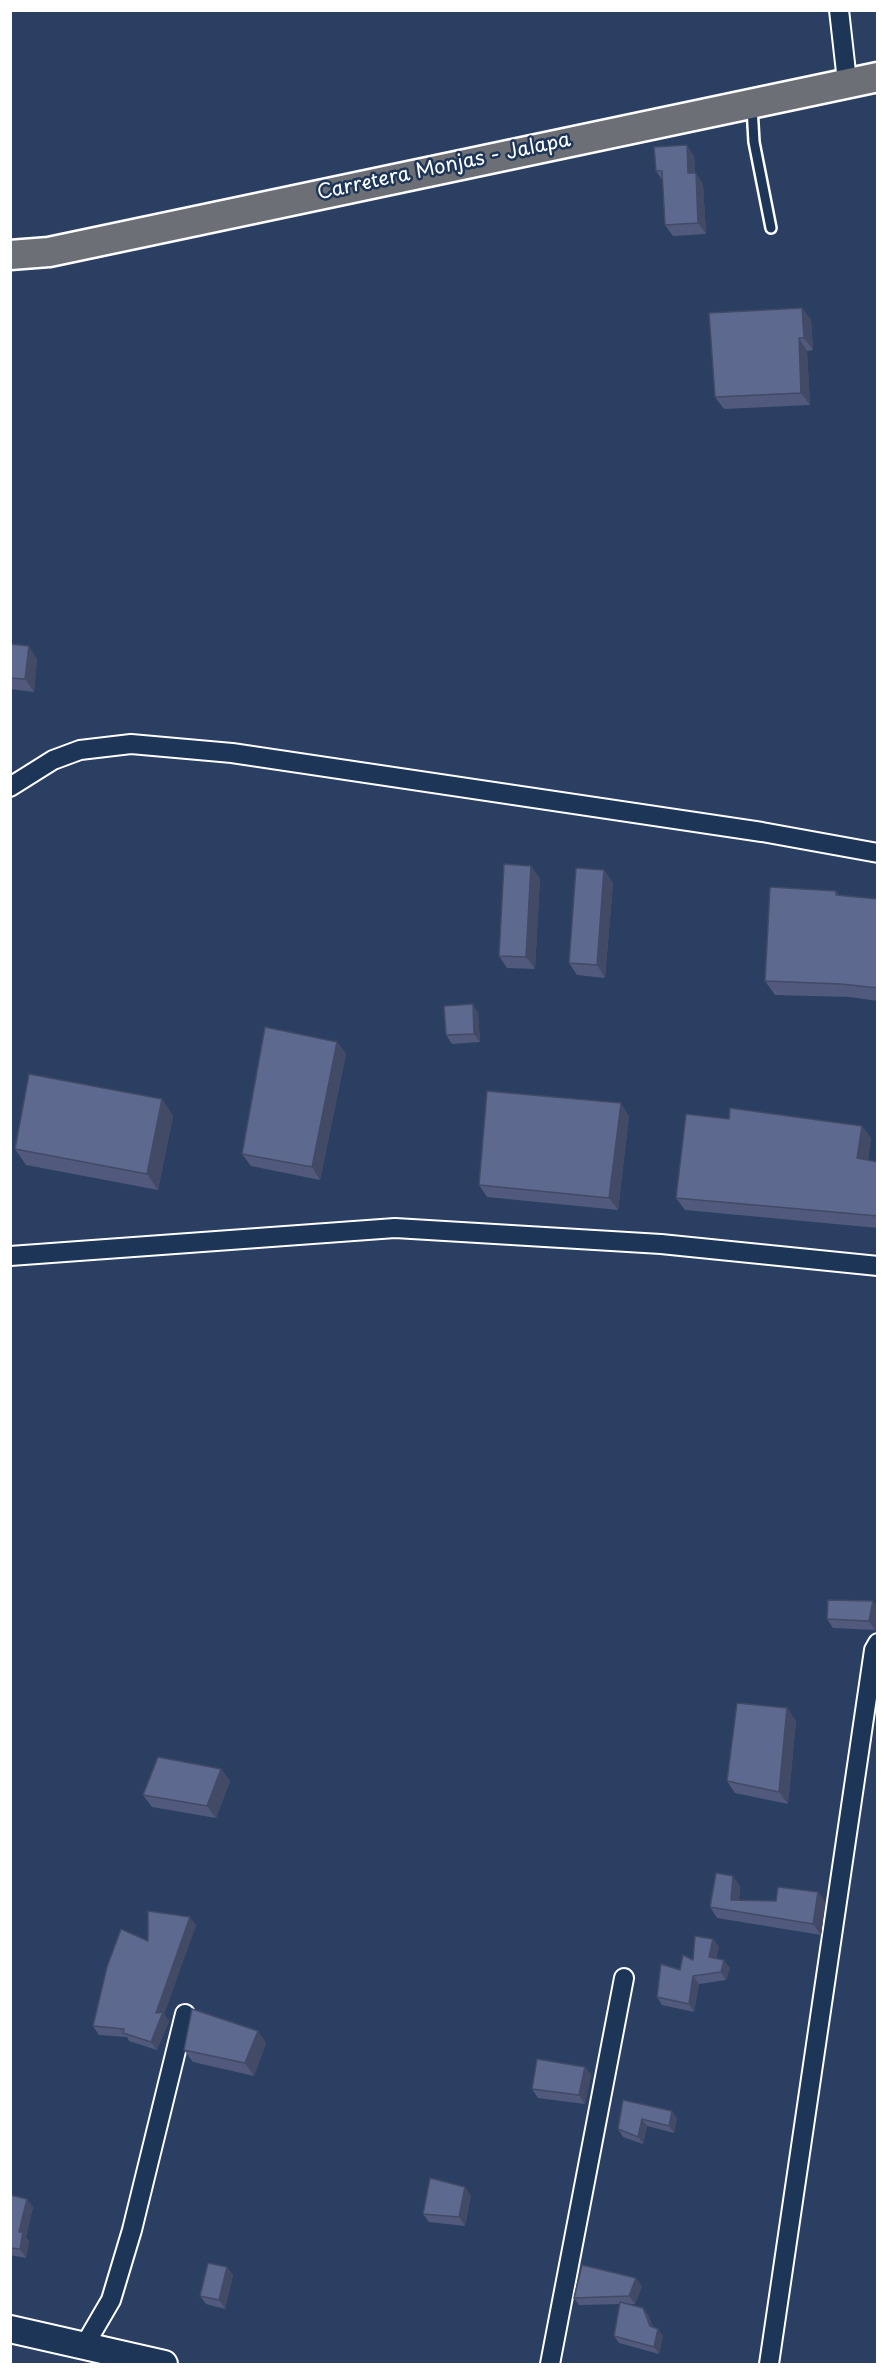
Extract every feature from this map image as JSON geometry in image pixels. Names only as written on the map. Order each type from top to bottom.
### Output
[{"type":"main road","name":"Carretera Monjas - Jalapa","points":[[10,255],[50,252],[847,81],[878,77]]},
{"type":"street","points":[[839,10],[847,81]]},
{"type":"street","points":[[10,788],[53,760],[80,750],[131,744],[232,753],[762,832],[878,853]]},
{"type":"street","points":[[10,1256],[395,1228],[662,1244],[878,1266]]},
{"type":"street","points":[[769,2364],[872,1662],[878,1643]]},
{"type":"street","points":[[550,2364],[624,1978]]},
{"type":"street","points":[[83,2348],[111,2300],[132,2230],[185,2014]]},
{"type":"street","points":[[10,2329],[83,2348],[164,2364]]},
{"type":"lane","points":[[751,102],[754,142],[771,228]]},
{"type":"building","points":[[687,145],[688,173],[696,173],[698,223],[665,225],[662,171],[656,171],[654,147]]},
{"type":"building","points":[[802,308],[804,338],[799,338],[801,393],[715,397],[709,313]]},
{"type":"building","points":[[10,644],[29,646],[25,679],[10,678]]},
{"type":"building","points":[[504,864],[531,866],[526,957],[499,956]]},
{"type":"building","points":[[576,868],[604,870],[597,965],[569,963]]},
{"type":"building","points":[[770,887],[836,891],[836,895],[878,899],[878,988],[765,981]]},
{"type":"building","points":[[473,1004],[474,1034],[446,1035],[444,1006]]},
{"type":"building","points":[[265,1027],[337,1042],[312,1167],[242,1154]]},
{"type":"building","points":[[29,1074],[162,1099],[147,1174],[15,1149]]},
{"type":"building","points":[[487,1091],[621,1103],[609,1198],[479,1185]]},
{"type":"building","points":[[730,1108],[862,1126],[857,1158],[878,1162],[878,1216],[676,1198],[686,1114],[729,1119]]},
{"type":"building","points":[[828,1600],[873,1601],[869,1621],[827,1619]]},
{"type":"building","points":[[737,1703],[787,1708],[779,1792],[727,1781]]},
{"type":"building","points":[[158,1757],[221,1769],[207,1806],[143,1795]]},
{"type":"building","points":[[716,1873],[733,1876],[731,1900],[776,1901],[778,1887],[818,1892],[813,1924],[710,1907]]},
{"type":"building","points":[[148,1911],[190,1917],[156,2013],[163,2012],[151,2042],[123,2033],[124,2029],[93,2026],[107,1967],[121,1929],[148,1941]]},
{"type":"building","points":[[695,1936],[713,1939],[709,1957],[724,1960],[721,1972],[693,1976],[689,2004],[657,1997],[661,1964],[680,1970],[683,1955],[693,1960]]},
{"type":"building","points":[[192,2009],[258,2031],[245,2063],[184,2050]]},
{"type":"building","points":[[537,2059],[585,2067],[579,2095],[532,2089]]},
{"type":"building","points":[[623,2100],[672,2111],[669,2126],[642,2119],[638,2137],[618,2129]]},
{"type":"building","points":[[430,2178],[465,2187],[459,2217],[423,2214]]},
{"type":"building","points":[[10,2195],[27,2199],[19,2232],[23,2232],[20,2249],[10,2248]]},
{"type":"building","points":[[208,2263],[227,2267],[219,2300],[200,2296]]},
{"type":"building","points":[[582,2265],[636,2278],[629,2296],[574,2298]]},
{"type":"building","points":[[620,2302],[643,2308],[650,2326],[658,2329],[654,2347],[614,2336]]}]
